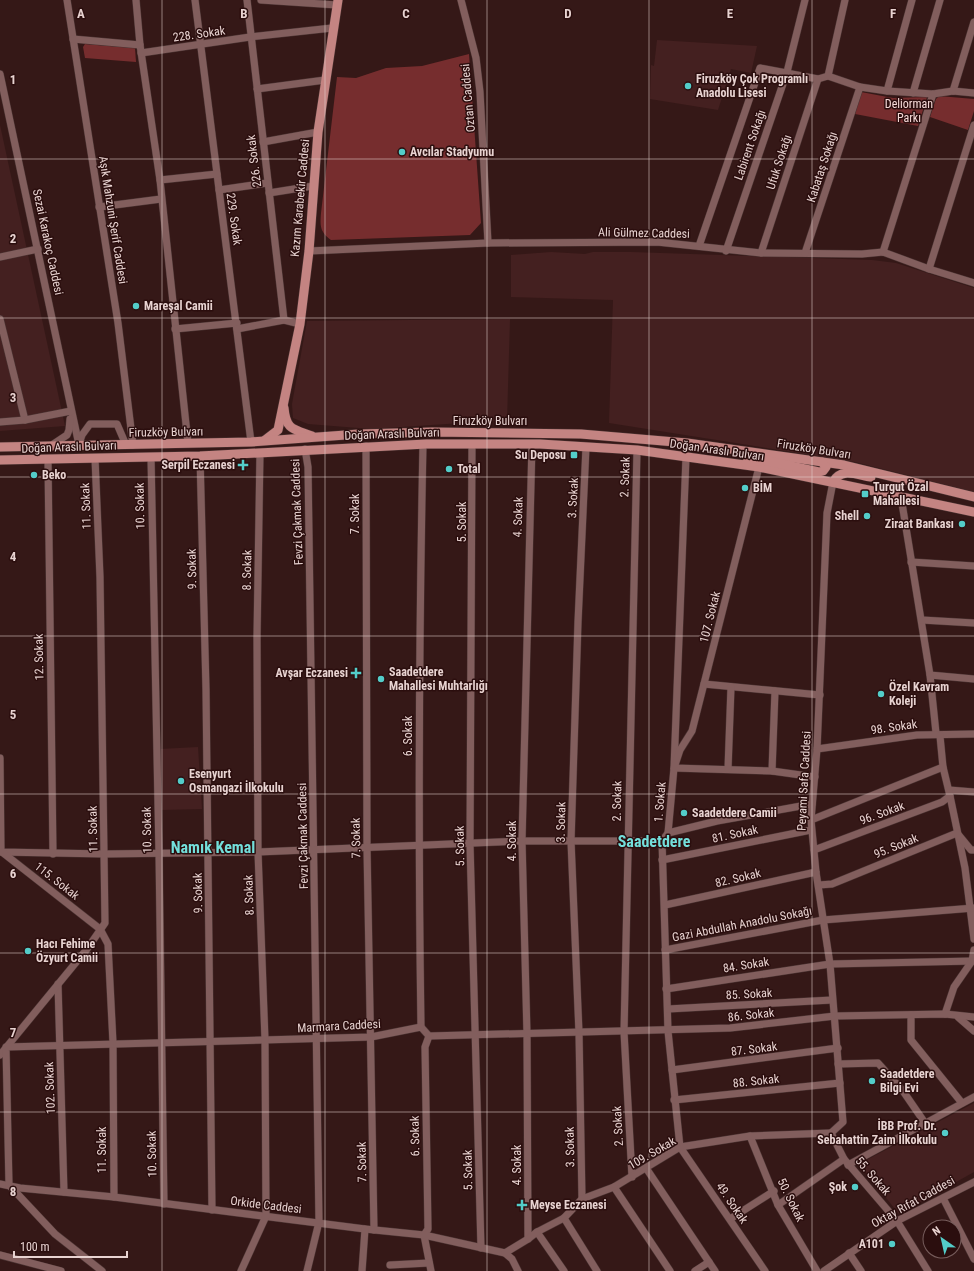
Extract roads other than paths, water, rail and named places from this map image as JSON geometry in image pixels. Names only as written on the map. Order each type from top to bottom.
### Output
[{"type":"main road","name":"Kazım Karabekir Caddesi","points":[[264,441],[278,430],[300,324],[309,251],[318,132],[337,2]]},
{"type":"main road","points":[[284,398],[287,424],[292,429],[314,437]]},
{"type":"main road","name":"Firuzköy Bulvarı","points":[[0,447],[251,442],[314,437],[432,432],[580,434],[687,443],[844,465],[974,497]]},
{"type":"main road","name":"Doğan Araslı Bulvarı","points":[[0,460],[48,461],[95,458],[200,456],[305,449],[423,444],[532,444],[637,450],[759,467],[901,497]]},
{"type":"main road","points":[[740,465],[763,460],[819,472],[825,469],[826,465],[822,462]]},
{"type":"main road","points":[[833,482],[836,477],[844,472],[890,480],[898,478]]},
{"type":"main road","points":[[901,497],[974,512]]},
{"type":"street","name":"Aşık Mahzuni Şerif Caddesi","points":[[67,0],[118,323],[130,445]]},
{"type":"street","points":[[136,0],[141,53],[160,180],[188,443]]},
{"type":"street","name":"229. Sokak","points":[[195,0],[251,442]]},
{"type":"street","name":"226. Sokak","points":[[247,0],[250,37],[284,320]]},
{"type":"street","points":[[261,0],[337,2]]},
{"type":"street","name":"Oztan Caddesi","points":[[461,0],[476,58],[480,92],[488,243]]},
{"type":"street","name":"Labirent Sokağı","points":[[726,251],[787,72],[805,0]]},
{"type":"street","points":[[828,76],[845,0]]},
{"type":"street","points":[[887,91],[912,0]]},
{"type":"street","points":[[914,93],[940,0]]},
{"type":"street","points":[[953,91],[974,22]]},
{"type":"street","name":"228. Sokak","points":[[141,53],[250,37],[332,28]]},
{"type":"street","points":[[74,39],[140,45]]},
{"type":"street","points":[[699,246],[760,68],[818,79],[828,76],[860,87],[887,91],[933,94],[953,91],[974,93]]},
{"type":"street","name":"Sezai Karakoç Caddesi","points":[[0,74],[79,445]]},
{"type":"street","name":"Ufuk Sokağı","points":[[761,253],[818,79]]},
{"type":"street","points":[[257,89],[325,80]]},
{"type":"street","name":"Kabataş Sokağı","points":[[805,253],[860,87]]},
{"type":"street","points":[[883,252],[933,94]]},
{"type":"street","points":[[929,269],[972,138],[974,125]]},
{"type":"street","points":[[263,142],[318,132]]},
{"type":"street","points":[[160,180],[217,174]]},
{"type":"street","points":[[219,190],[267,183]]},
{"type":"street","points":[[269,193],[313,186]]},
{"type":"street","points":[[100,207],[161,199]]},
{"type":"street","name":"Ali Gülmez Caddesi","points":[[309,251],[488,243],[657,242],[699,246],[726,251],[761,253],[862,254],[883,252],[929,269],[974,283]]},
{"type":"street","points":[[0,257],[38,249]]},
{"type":"street","points":[[0,319],[25,420]]},
{"type":"street","points":[[175,329],[237,326],[284,320],[300,324]]},
{"type":"street","points":[[0,422],[71,413],[69,430],[66,436],[52,445]]},
{"type":"street","points":[[79,445],[82,435],[90,424],[117,424],[130,445]]},
{"type":"street","name":"6. Sokak","points":[[421,1027],[419,638],[423,444]]},
{"type":"street","name":"5. Sokak","points":[[472,444],[470,844],[481,1248]]},
{"type":"street","name":"4. Sokak","points":[[528,1239],[527,1034],[522,841],[532,444]]},
{"type":"street","name":"7. Sokak","points":[[366,446],[367,848],[372,1037],[374,1230]]},
{"type":"street","name":"3. Sokak","points":[[582,1199],[579,1033],[571,841],[578,622],[586,447]]},
{"type":"street","name":"Fevzi Çakmak Caddesi","points":[[305,449],[308,467],[318,1039],[319,1222],[306,1271]]},
{"type":"street","name":"2. Sokak","points":[[632,1177],[624,1032],[637,450]]},
{"type":"street","name":"8. Sokak","points":[[260,452],[257,637],[258,852],[265,1040],[266,1216]]},
{"type":"street","name":"9. Sokak","points":[[200,456],[211,1041],[212,1210]]},
{"type":"street","name":"10. Sokak","points":[[151,457],[164,1204]]},
{"type":"street","name":"1. Sokak","points":[[662,841],[668,833],[674,768],[686,457]]},
{"type":"street","name":"11. Sokak","points":[[95,458],[100,577],[105,854],[104,923],[100,929],[108,944],[113,1043],[114,1197]]},
{"type":"street","name":"12. Sokak","points":[[48,461],[53,854]]},
{"type":"street","name":"107. Sokak","points":[[674,768],[680,750],[692,731],[759,467]]},
{"type":"street","name":"Peyami Safa Caddesi","points":[[831,1133],[843,1122],[830,964],[816,872],[811,820],[820,695],[827,513],[833,482]]},
{"type":"street","points":[[831,495],[849,485]]},
{"type":"street","points":[[901,497],[922,620],[943,767],[965,868],[972,908],[974,939]]},
{"type":"street","points":[[911,562],[974,566]]},
{"type":"street","points":[[922,620],[974,623]]},
{"type":"street","points":[[930,675],[974,678]]},
{"type":"street","points":[[704,684],[820,695]]},
{"type":"street","points":[[728,769],[731,687]]},
{"type":"street","points":[[772,771],[775,691]]},
{"type":"street","name":"98. Sokak","points":[[817,749],[938,735],[974,734]]},
{"type":"street","points":[[0,758],[1,852],[53,854],[208,853],[522,841],[662,841],[668,1031],[680,1147]]},
{"type":"street","points":[[811,820],[943,767]]},
{"type":"street","points":[[674,768],[772,771],[815,777]]},
{"type":"street","points":[[949,793],[974,792]]},
{"type":"street","name":"96. Sokak","points":[[814,850],[942,802],[949,793]]},
{"type":"street","points":[[668,833],[718,821],[812,804]]},
{"type":"street","name":"81. Sokak","points":[[662,860],[811,830]]},
{"type":"street","points":[[957,833],[971,850],[974,850]]},
{"type":"street","name":"95. Sokak","points":[[819,885],[832,884],[957,833]]},
{"type":"street","name":"115. Sokak","points":[[1,852],[100,929]]},
{"type":"street","name":"82. Sokak","points":[[665,905],[816,872]]},
{"type":"street","name":"Gazi Abdullah Anadolu Sokağı","points":[[665,950],[823,920],[972,908]]},
{"type":"street","points":[[0,1055],[58,984],[100,929]]},
{"type":"street","points":[[946,1014],[954,987],[973,961],[974,950]]},
{"type":"street","name":"84. Sokak","points":[[666,989],[830,964],[973,961]]},
{"type":"street","name":"102. Sokak","points":[[58,984],[64,1192]]},
{"type":"street","name":"85. Sokak","points":[[668,1009],[832,1000]]},
{"type":"street","name":"86. Sokak","points":[[668,1031],[730,1028],[835,1016],[946,1014],[958,1017]]},
{"type":"street","points":[[911,1015],[911,1040],[962,1103]]},
{"type":"street","points":[[958,1017],[974,1017]]},
{"type":"street","points":[[958,1017],[974,1031]]},
{"type":"street","points":[[421,1027],[429,1036],[668,1031]]},
{"type":"street","name":"Marmara Caddesi","points":[[6,1047],[372,1037],[421,1027]]},
{"type":"street","name":"6. Sokak","points":[[424,1235],[428,1229],[425,1046],[429,1036]]},
{"type":"street","points":[[6,1047],[9,1185],[55,1234],[102,1271]]},
{"type":"street","name":"87. Sokak","points":[[672,1070],[838,1048]]},
{"type":"street","points":[[838,1064],[878,1063],[903,1091],[925,1123]]},
{"type":"street","name":"88. Sokak","points":[[674,1100],[840,1084]]},
{"type":"street","points":[[848,1166],[974,1097]]},
{"type":"street","name":"109. Sokak","points":[[505,1253],[537,1232],[564,1218],[582,1199],[614,1188],[680,1147],[750,1136],[831,1133]]},
{"type":"street","name":"55. Sokak","points":[[831,1133],[848,1166],[897,1220],[928,1271]]},
{"type":"street","name":"50. Sokak","points":[[750,1136],[774,1191],[778,1205],[817,1271]]},
{"type":"street","name":"49. Sokak","points":[[680,1147],[765,1271]]},
{"type":"street","points":[[778,1205],[844,1159]]},
{"type":"street","points":[[646,1168],[715,1271]]},
{"type":"street","name":"Oktay Rıfat Caddesi","points":[[824,1271],[897,1220],[974,1182]]},
{"type":"street","name":"Orkide Caddesi","points":[[0,1184],[20,1188],[114,1197],[365,1229],[424,1235],[505,1253]]},
{"type":"street","points":[[614,1188],[670,1271]]},
{"type":"street","points":[[730,1219],[774,1191]]},
{"type":"street","points":[[943,1198],[974,1259]]},
{"type":"street","points":[[241,1271],[266,1216]]},
{"type":"street","points":[[564,1218],[597,1271]]},
{"type":"street","points":[[362,1271],[365,1229]]},
{"type":"street","points":[[537,1232],[564,1271]]},
{"type":"street","points":[[424,1235],[431,1271]]},
{"type":"street","points":[[505,1253],[512,1260],[518,1271]]},
{"type":"street","points":[[849,1253],[861,1271]]},
{"type":"street","points":[[0,1255],[61,1271]]},
{"type":"street","points":[[695,1271],[709,1262]]},
{"type":"street","points":[[390,1265],[429,1263]]},
{"type":"place","name":"Firuzköy Çok Programlı Anadolu Lisesi","points":[[688,86]]},
{"type":"place","name":"Avcılar Stadyumu","points":[[402,152]]},
{"type":"place","name":"Mareşal Camii","points":[[136,306]]},
{"type":"place","name":"Su Deposu","points":[[574,455]]},
{"type":"place","name":"Serpil Eczanesi","points":[[243,465]]},
{"type":"place","name":"Total","points":[[449,469]]},
{"type":"place","name":"Beko","points":[[34,475]]},
{"type":"place","name":"BİM","points":[[745,488]]},
{"type":"place","name":"Turgut Özal Mahallesi","points":[[865,494]]},
{"type":"place","name":"Shell","points":[[867,516]]},
{"type":"place","name":"Ziraat Bankası","points":[[962,524]]},
{"type":"place","name":"Avşar Eczanesi","points":[[356,673]]},
{"type":"place","name":"Saadetdere Mahallesi Muhtarlığı","points":[[381,679]]},
{"type":"place","name":"Özel Kavram Koleji","points":[[881,694]]},
{"type":"place","name":"Esenyurt Osmangazi İlkokulu","points":[[181,781]]},
{"type":"place","name":"Saadetdere Camii","points":[[684,813]]},
{"type":"place","name":"Hacı Fehime Özyurt Camii","points":[[28,951]]},
{"type":"place","name":"Saadetdere Bilgi Evi","points":[[872,1081]]},
{"type":"place","name":"İBB Prof. Dr. Sebahattin Zaim İlkokulu","points":[[945,1133]]},
{"type":"place","name":"Şok","points":[[855,1187]]},
{"type":"place","name":"Meyse Eczanesi","points":[[522,1205]]},
{"type":"place","name":"A101","points":[[892,1244]]},
{"type":"district","name":"Saadetdere","points":[[654,841]]},
{"type":"district","name":"Namık Kemal","points":[[213,847]]},
{"type":"park label","name":"Deliorman Parkı","points":[[909,111]]}]
